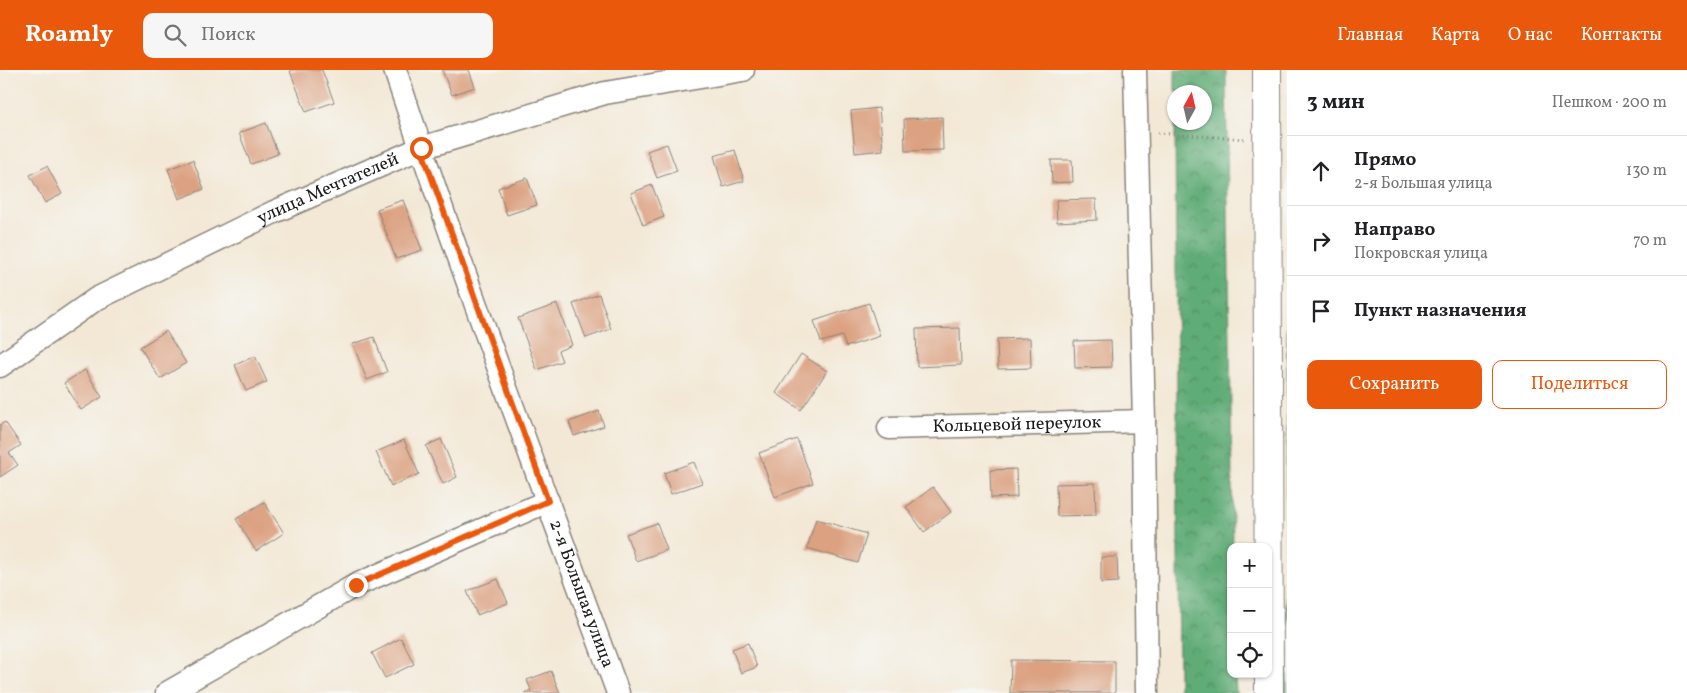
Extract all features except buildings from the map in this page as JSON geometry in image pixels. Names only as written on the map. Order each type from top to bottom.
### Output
[{"type":"street","name":"2-я Большая улица","points":[[395,70],[421,148],[618,693]]},
{"type":"street","name":"улица Мечтателей","points":[[0,366],[96,299],[274,212],[421,148],[605,93],[743,70]]},
{"type":"street","points":[[1136,70],[1144,421],[1147,693]]},
{"type":"street","points":[[1267,70],[1269,693]]},
{"type":"street","name":"Кольцевой переулок","points":[[889,428],[1144,421]]},
{"type":"street","points":[[166,693],[356,585],[548,501]]},
{"type":"path","points":[[1137,131],[1267,140]]},
{"type":"green space","points":[[1175,70],[1226,70],[1233,543],[1227,543],[1227,678],[1235,678],[1236,693],[1179,693],[1175,130],[1212,130],[1212,85],[1175,85]]},
{"type":"green space","points":[[1287,326],[1287,693],[1285,693]]},
{"type":"route","points":[[356,585],[548,501],[421,148]]}]
